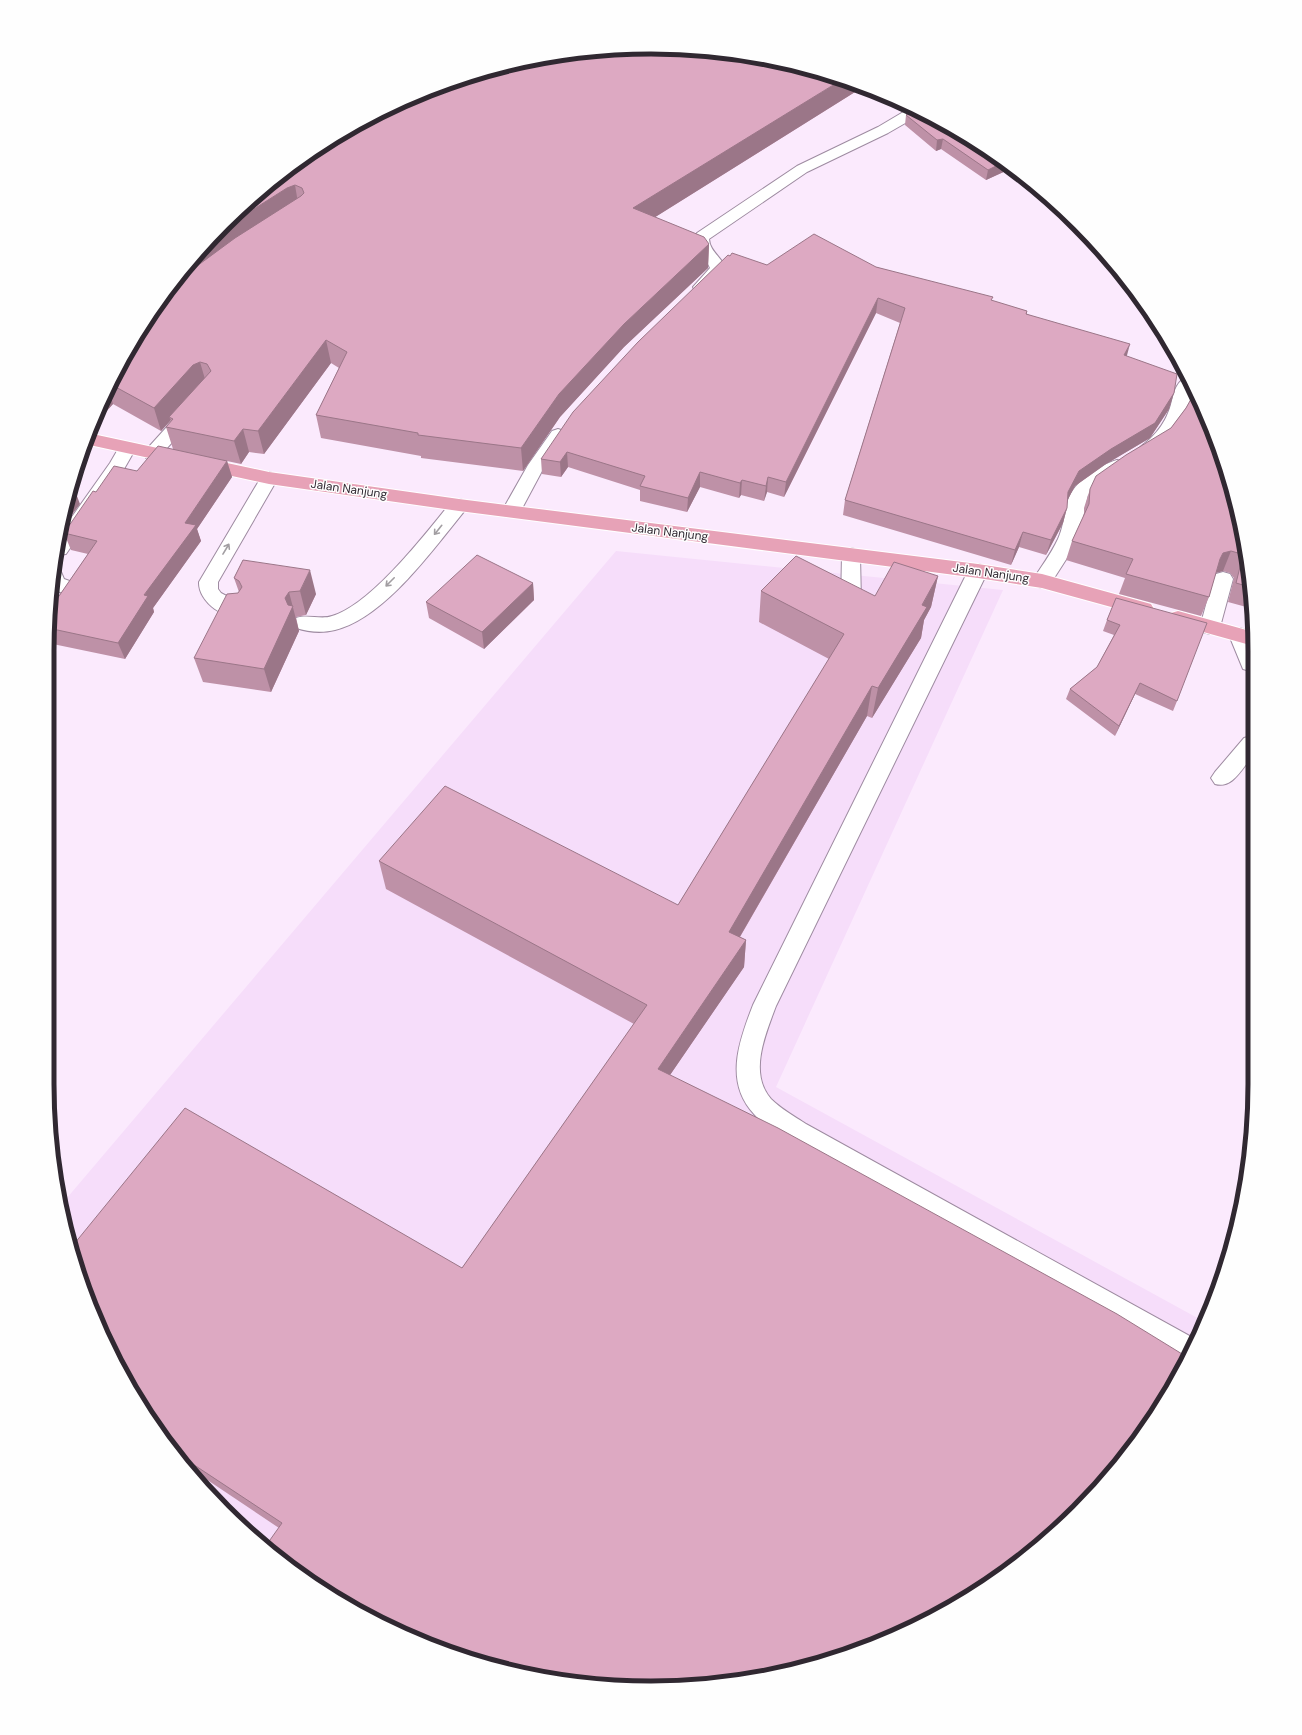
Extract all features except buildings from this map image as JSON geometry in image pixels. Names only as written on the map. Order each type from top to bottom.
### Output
[{"type":"main road","name":"Jalan Nanjung","points":[[93,440],[269,478],[459,505],[851,554],[1042,581],[1245,637]]},
{"type":"street","points":[[688,299],[718,269],[716,263],[702,250],[700,244],[703,236],[802,169],[883,130],[911,114]]},
{"type":"street","points":[[1042,581],[1056,559],[1069,532],[1073,523],[1074,508],[1082,491],[1113,469],[1157,443],[1172,423],[1179,409],[1183,388],[1185,386]]},
{"type":"street","points":[[152,454],[202,398]]},
{"type":"street","points":[[511,511],[534,468],[567,422]]},
{"type":"street","points":[[64,542],[118,465],[127,448]]},
{"type":"street","points":[[238,611],[222,605],[210,594],[208,584],[215,569],[269,478]]},
{"type":"street","points":[[303,623],[335,624],[352,617],[370,603],[418,555],[459,505]]},
{"type":"street","points":[[851,554],[852,603]]},
{"type":"street","points":[[978,571],[765,1005],[752,1037],[747,1066],[749,1082],[755,1096],[762,1106],[797,1132],[1186,1349]]},
{"type":"street","points":[[1210,627],[1223,579]]},
{"type":"street","points":[[58,584],[71,589]]},
{"type":"street","points":[[1245,637],[1248,653]]},
{"type":"street","points":[[1222,778],[1248,748]]},
{"type":"shaded area","points":[[616,551],[1003,590],[776,1087],[1200,1319],[1168,1382],[1144,1420],[1047,1531],[1014,1558],[950,1601],[879,1636],[806,1661],[767,1670],[690,1680],[612,1680],[573,1676],[535,1670],[496,1661],[423,1636],[352,1601],[288,1558],[257,1533],[202,1478],[155,1416],[134,1382],[99,1312],[74,1239],[65,1200]]}]
